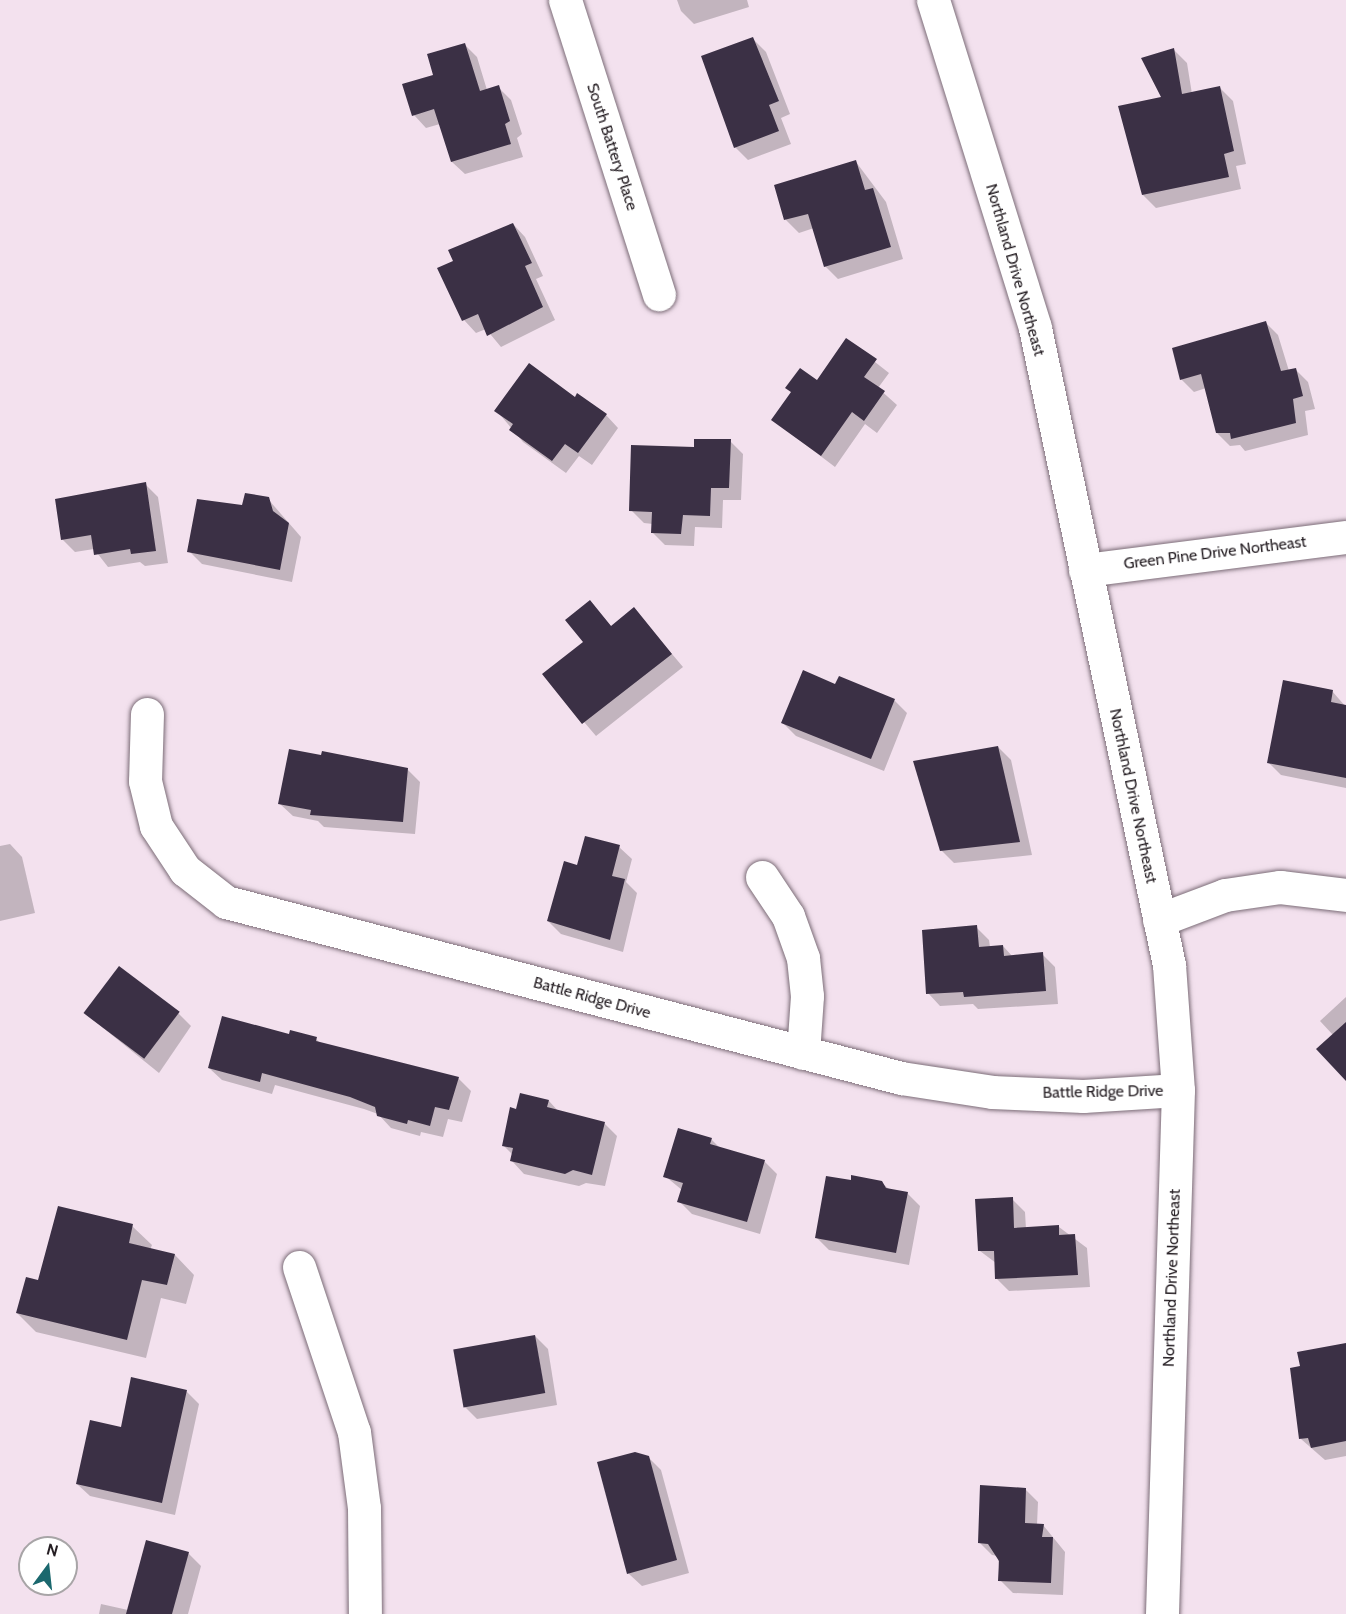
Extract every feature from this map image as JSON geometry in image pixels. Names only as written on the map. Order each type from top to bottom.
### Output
[{"type":"street","name":"South Battery Place","points":[[565,0],[659,294]]},
{"type":"street","name":"Northland Drive Northeast","points":[[933,0],[1035,328],[1084,570],[1169,965],[1178,1090],[1162,1614]]},
{"type":"street","name":"Green Pine Drive Northeast","points":[[1084,570],[1346,537]]},
{"type":"street","name":"Battle Ridge Drive","points":[[147,714],[145,781],[156,826],[185,870],[226,902],[901,1078],[992,1092],[1083,1096],[1178,1090]]},
{"type":"street","points":[[762,877],[788,916],[803,957],[807,996],[802,1053]]},
{"type":"street","points":[[1159,921],[1226,895],[1280,887],[1346,895]]},
{"type":"street","points":[[299,1267],[354,1432],[364,1508],[365,1614]]},
{"type":"building","points":[[753,37],[779,101],[769,105],[779,131],[734,148],[701,56]]},
{"type":"building","points":[[465,43],[480,91],[499,85],[510,121],[505,124],[511,144],[451,162],[434,109],[412,116],[402,84],[433,75],[427,54]]},
{"type":"building","points":[[1174,48],[1182,94],[1220,86],[1234,151],[1224,154],[1229,177],[1142,195],[1118,106],[1161,97],[1141,58]]},
{"type":"building","points":[[856,160],[865,190],[873,188],[891,247],[824,267],[808,214],[784,220],[774,185]]},
{"type":"building","points":[[513,223],[532,263],[525,266],[543,307],[487,336],[478,314],[462,321],[437,268],[453,261],[448,250]]},
{"type":"building","points":[[1266,321],[1281,371],[1296,368],[1303,396],[1293,399],[1296,423],[1231,439],[1230,433],[1216,433],[1201,374],[1180,380],[1172,348]]},
{"type":"building","points":[[846,338],[877,359],[864,377],[885,391],[864,421],[852,412],[821,456],[771,420],[791,392],[785,388],[800,368],[817,380]]},
{"type":"building","points":[[529,363],[575,397],[577,393],[607,414],[578,453],[565,444],[552,461],[509,430],[513,424],[494,411]]},
{"type":"building","points":[[694,439],[731,439],[729,488],[711,488],[710,516],[683,515],[681,534],[651,533],[652,512],[629,511],[631,445],[694,447]]},
{"type":"building","points":[[146,482],[156,551],[131,554],[130,549],[94,555],[91,535],[61,540],[55,499]]},
{"type":"building","points":[[245,493],[269,497],[273,511],[289,523],[280,570],[187,552],[197,499],[242,505]]},
{"type":"building","points":[[590,600],[611,626],[634,607],[672,654],[582,724],[542,674],[583,642],[565,620]]},
{"type":"building","points":[[803,670],[835,684],[839,676],[895,699],[871,759],[781,723]]},
{"type":"building","points":[[1283,680],[1333,690],[1331,702],[1346,705],[1346,778],[1267,763]]},
{"type":"building","points":[[998,746],[1020,842],[940,851],[913,761]]},
{"type":"building","points":[[289,749],[321,755],[322,751],[408,768],[403,822],[310,815],[311,810],[278,804]]},
{"type":"building","points":[[585,836],[620,845],[612,876],[625,879],[610,940],[547,921],[564,861],[577,865]]},
{"type":"building","points":[[977,925],[979,947],[1003,945],[1004,956],[1043,952],[1046,991],[964,997],[963,992],[926,994],[922,930]]},
{"type":"building","points":[[119,966],[180,1012],[144,1059],[83,1013]]},
{"type":"building","points":[[222,1016],[289,1034],[290,1030],[317,1037],[316,1041],[459,1077],[449,1110],[435,1107],[430,1126],[408,1120],[407,1124],[377,1116],[375,1107],[350,1097],[262,1073],[260,1082],[208,1068]]},
{"type":"building","points":[[1346,1022],[1346,1081],[1316,1049]]},
{"type":"building","points":[[520,1093],[549,1100],[547,1107],[605,1122],[592,1175],[573,1170],[565,1174],[510,1161],[513,1148],[502,1146],[510,1107],[516,1109]]},
{"type":"building","points":[[678,1128],[712,1138],[710,1144],[765,1160],[747,1222],[677,1202],[683,1183],[663,1177]]},
{"type":"building","points":[[851,1175],[882,1181],[886,1188],[908,1192],[896,1253],[815,1238],[826,1176],[851,1180]]},
{"type":"building","points":[[1013,1197],[1014,1228],[1059,1225],[1059,1235],[1075,1234],[1078,1275],[995,1279],[994,1251],[978,1251],[975,1199]]},
{"type":"building","points":[[58,1206],[133,1224],[129,1243],[175,1254],[167,1285],[142,1280],[127,1340],[16,1313],[26,1277],[38,1280]]},
{"type":"building","points":[[535,1335],[545,1393],[464,1408],[453,1349]]},
{"type":"building","points":[[1346,1343],[1346,1441],[1311,1448],[1308,1438],[1299,1439],[1290,1368],[1300,1366],[1297,1352]]},
{"type":"building","points":[[131,1377],[187,1390],[162,1503],[76,1484],[90,1420],[121,1427]]},
{"type":"building","points":[[635,1452],[649,1456],[677,1560],[627,1574],[597,1462]]},
{"type":"building","points":[[980,1485],[1026,1488],[1025,1523],[1044,1524],[1042,1537],[1053,1537],[1051,1583],[998,1581],[999,1561],[988,1544],[978,1543]]},
{"type":"building","points":[[146,1540],[189,1552],[172,1614],[126,1614]]}]
